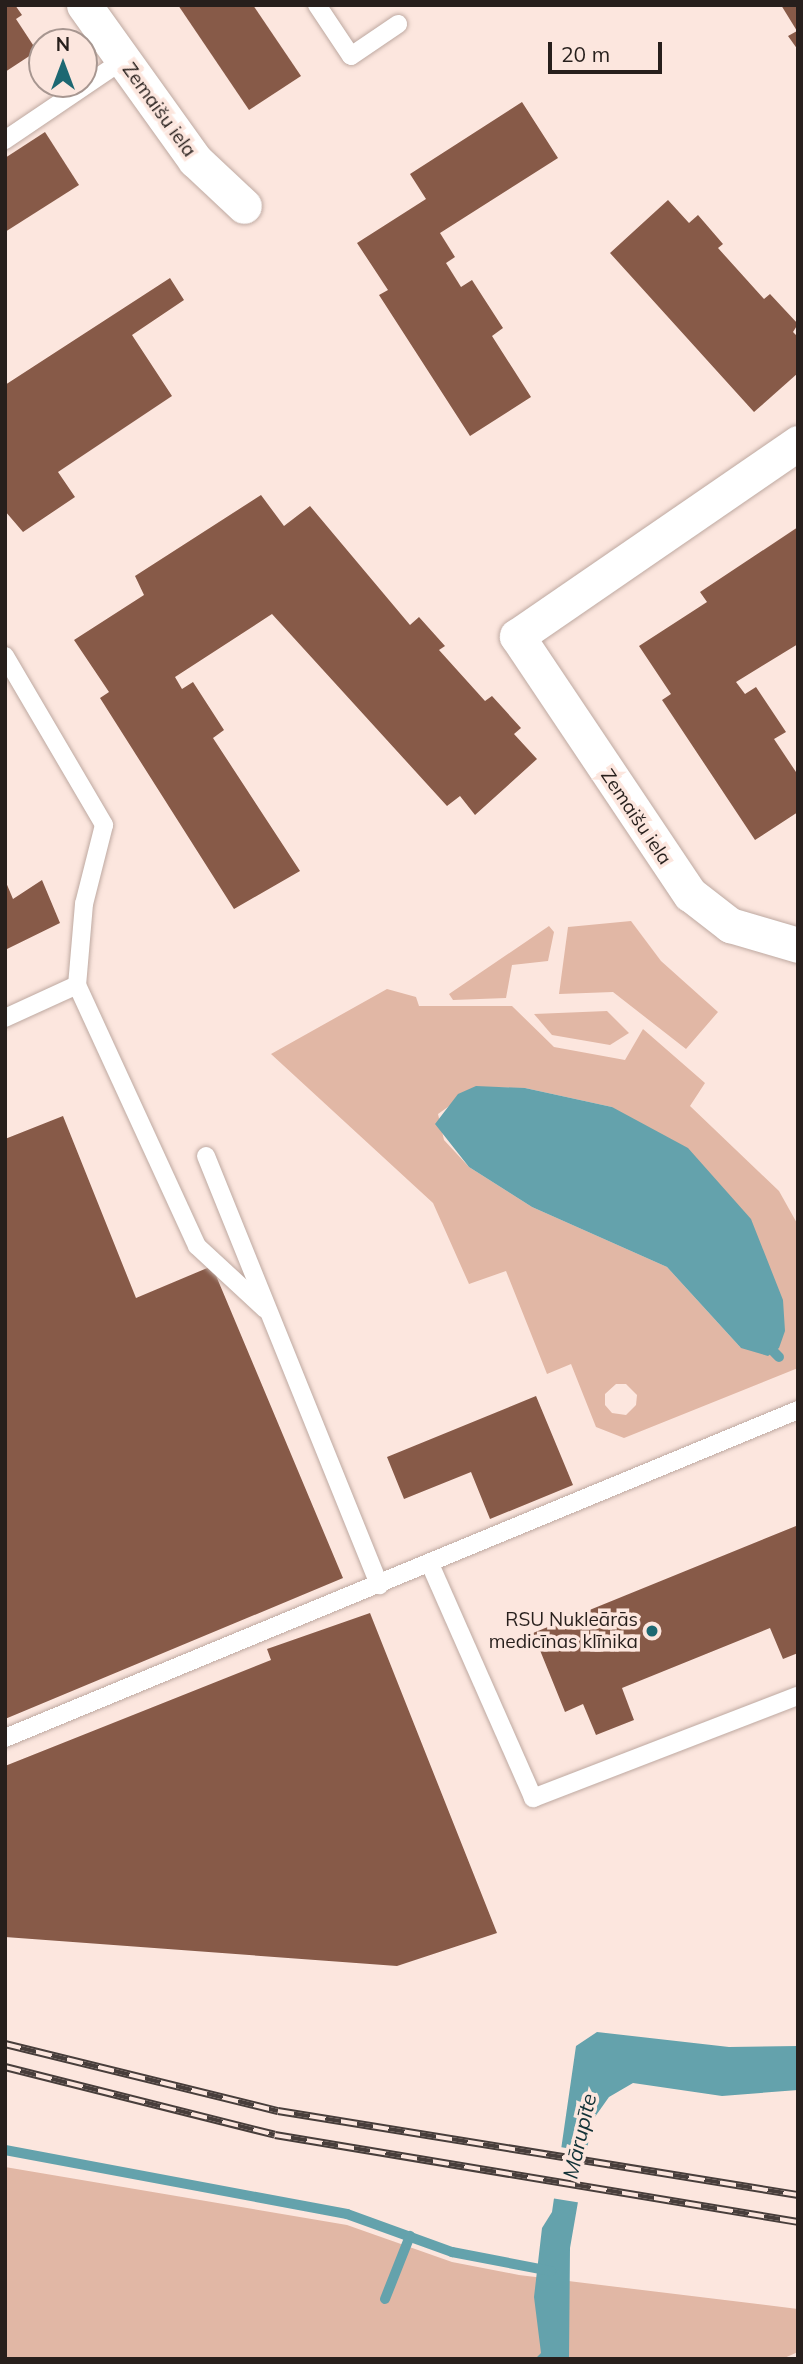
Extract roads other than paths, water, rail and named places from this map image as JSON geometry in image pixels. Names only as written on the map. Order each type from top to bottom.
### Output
[{"type":"street","name":"Zemaišu iela","points":[[85,5],[195,160],[244,206]]},
{"type":"street","name":"Zemaišu iela","points":[[798,443],[517,636],[691,894],[730,925],[798,945]]},
{"type":"lane","points":[[317,5],[351,57],[398,24]]},
{"type":"lane","points":[[5,140],[123,60]]},
{"type":"lane","points":[[5,656],[104,825],[84,904],[78,985],[197,1246],[270,1314]]},
{"type":"lane","points":[[5,1018],[78,985]]},
{"type":"lane","points":[[206,1156],[379,1585]]},
{"type":"lane","points":[[5,1738],[797,1411]]},
{"type":"lane","points":[[430,1564],[533,1798],[798,1696]]},
{"type":"water","points":[[476,1086],[525,1088],[612,1107],[688,1148],[751,1219],[783,1300],[785,1331],[779,1348],[768,1356],[741,1348],[667,1267],[532,1207],[469,1167],[435,1124],[458,1094]]},
{"type":"water","name":"Mārupīte","points":[[597,2032],[729,2047],[798,2046],[798,2090],[722,2096],[633,2083],[609,2097],[592,2121],[570,2248],[569,2359],[535,2359],[541,2353],[534,2297],[542,2228],[552,2212],[576,2046]]},
{"type":"waterway","points":[[774,1352],[779,1357]]},
{"type":"waterway","points":[[5,2150],[347,2214],[452,2252],[551,2271]]},
{"type":"waterway","points":[[385,2299],[410,2236]]},
{"type":"railway","points":[[5,2044],[278,2111],[798,2195]]},
{"type":"railway","points":[[5,2067],[275,2135],[798,2222]]},
{"type":"place","name":"RSU Nukleārās medicīnas klīnika","points":[[652,1631]]}]
